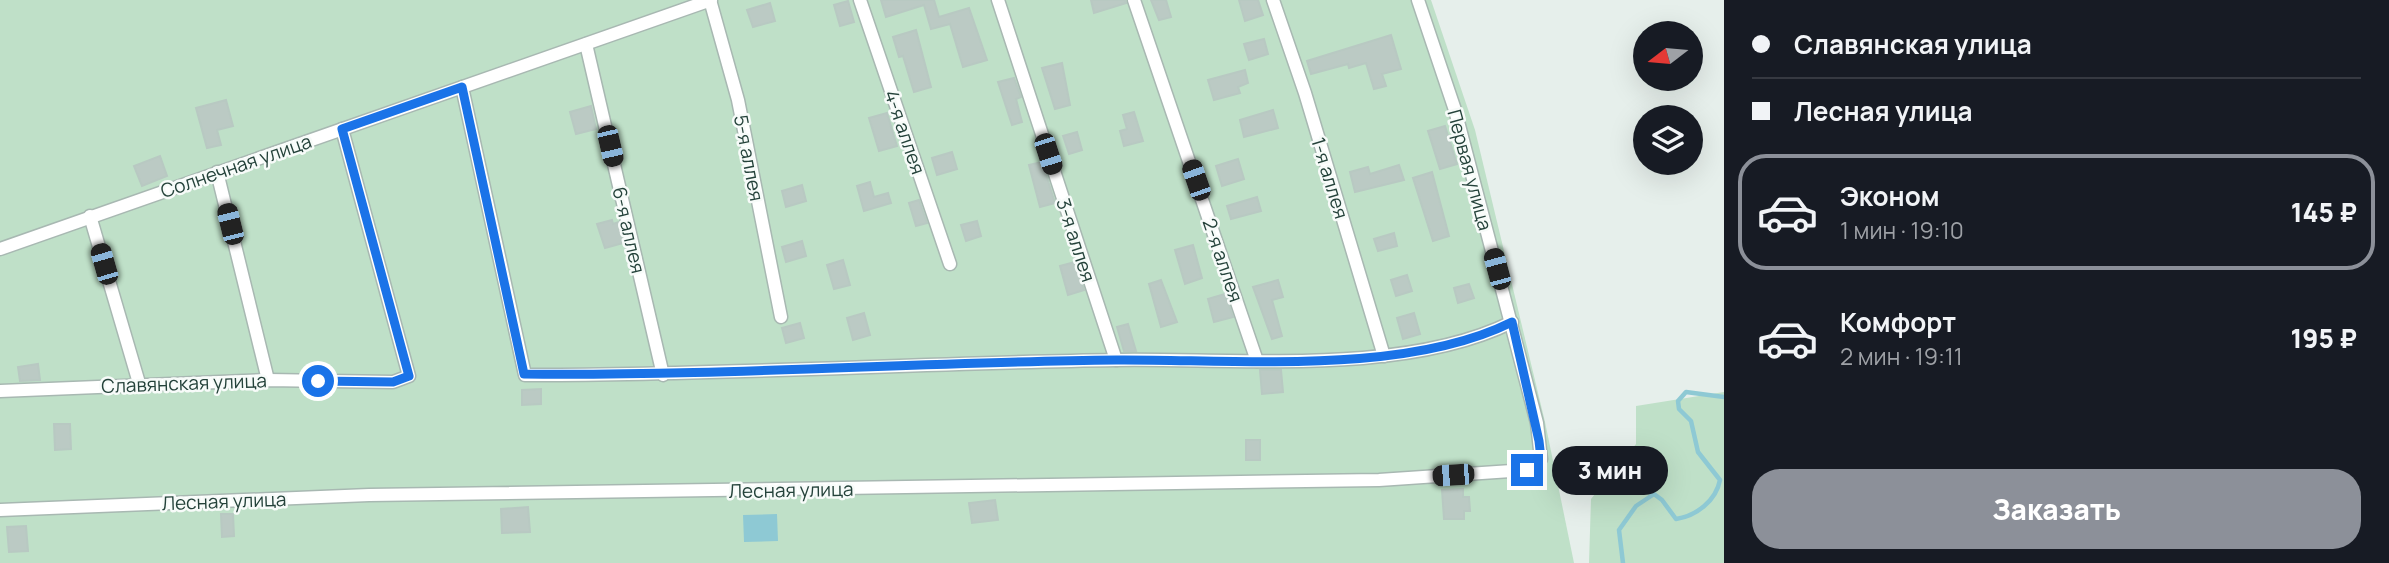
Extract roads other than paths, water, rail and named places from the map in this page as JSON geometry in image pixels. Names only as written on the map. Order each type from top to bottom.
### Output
[{"type":"street","name":"Солнечная улица","points":[[0,249],[710,0]]},
{"type":"street","name":"5-я аллея","points":[[710,0],[738,100],[781,317]]},
{"type":"street","name":"4-я аллея","points":[[860,0],[950,264]]},
{"type":"street","name":"3-я аллея","points":[[998,0],[1116,360]]},
{"type":"street","name":"2-я аллея","points":[[1134,0],[1257,361]]},
{"type":"street","name":"1-я аллея","points":[[1273,0],[1305,93],[1384,356]]},
{"type":"street","name":"Первая улица","points":[[1418,0],[1455,110],[1537,423]]},
{"type":"street","name":"6-я аллея","points":[[586,44],[663,375]]},
{"type":"street","points":[[462,87],[524,374],[663,375],[1116,360],[1257,361],[1384,356],[1415,352],[1494,331],[1512,322]]},
{"type":"street","name":"Славянская улица","points":[[2,391],[139,383],[268,380],[393,382],[409,376],[342,129]]},
{"type":"street","points":[[217,173],[268,380]]},
{"type":"street","points":[[90,216],[139,383]]},
{"type":"street","points":[[0,378],[2,391]]},
{"type":"street","name":"Лесная улица","points":[[0,509],[369,495],[1379,480],[1527,470],[1541,459],[1537,423]]},
{"type":"water","points":[[777,514],[778,541],[744,542],[743,515]]},
{"type":"waterway","points":[[1623,563],[1619,530],[1636,506],[1654,494],[1676,519],[1698,511],[1714,495],[1720,480],[1698,452],[1691,421],[1679,409],[1678,401],[1686,392],[1724,397]]}]
